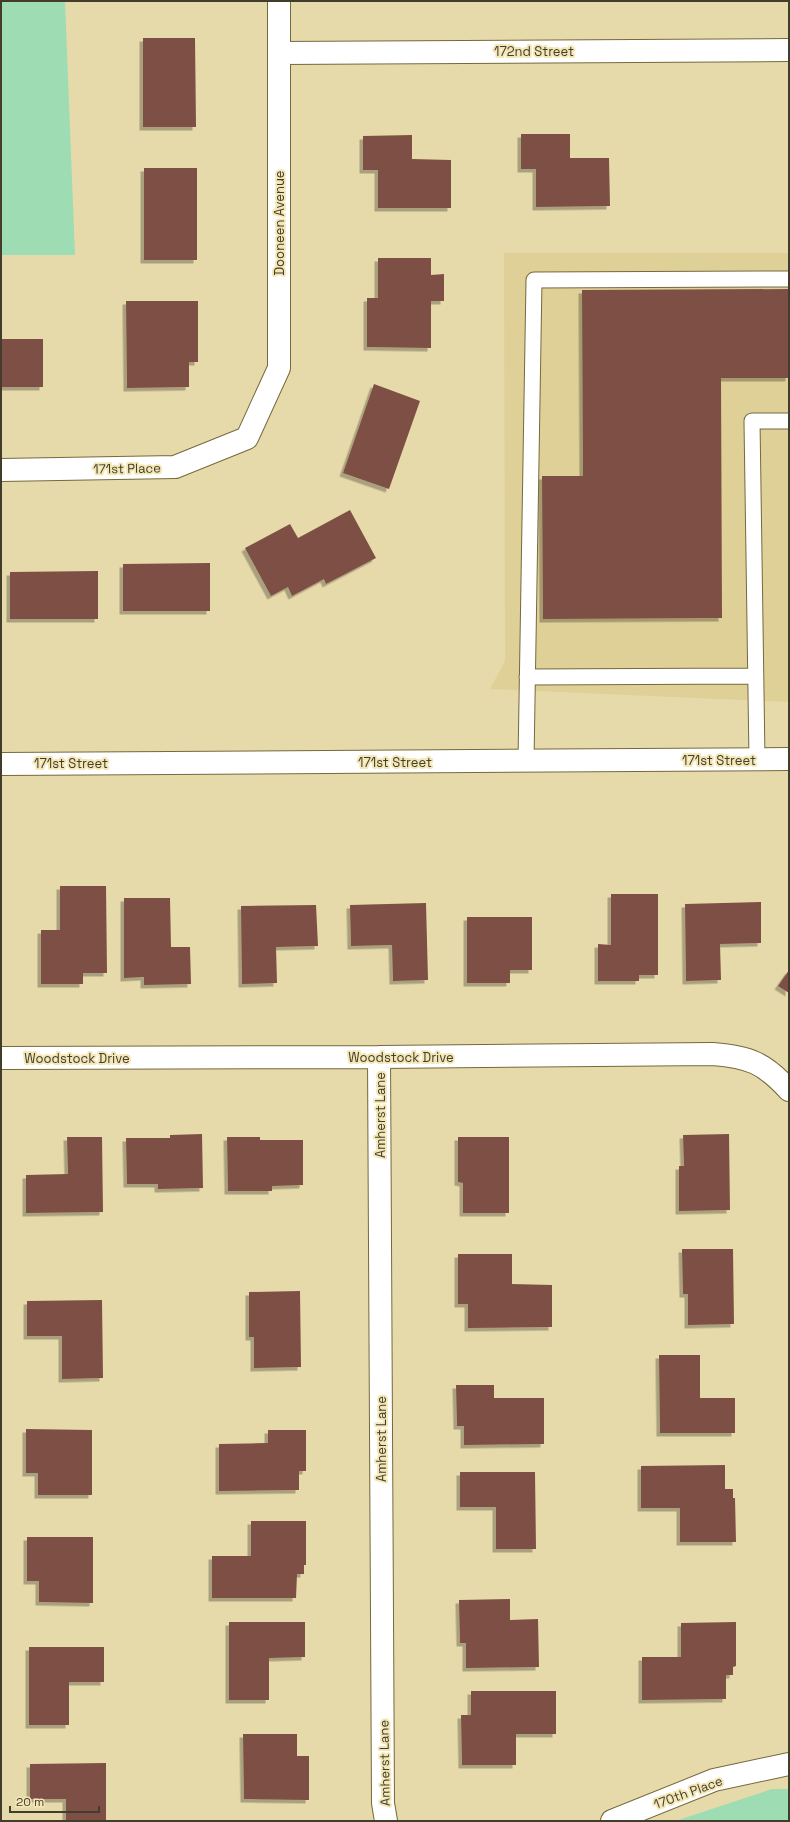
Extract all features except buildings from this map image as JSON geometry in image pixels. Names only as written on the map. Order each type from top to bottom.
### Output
[{"type":"street","name":"Dooneen Avenue","points":[[247,438],[279,368],[279,1]]},
{"type":"street","name":"172nd Street","points":[[280,53],[789,50]]},
{"type":"street","name":"171st Place","points":[[1,470],[175,467],[247,438]]},
{"type":"street","name":"171st Street","points":[[1,764],[789,759]]},
{"type":"street","name":"Woodstock Drive","points":[[1,1058],[713,1054],[736,1056],[757,1062],[776,1077],[789,1090]]},
{"type":"street","name":"Amherst Lane","points":[[379,1057],[383,1803],[386,1821]]},
{"type":"street","name":"170th Place","points":[[612,1821],[714,1780],[789,1764]]},
{"type":"lane","points":[[526,761],[534,280],[789,279]]},
{"type":"lane","points":[[757,760],[752,421],[789,421]]},
{"type":"lane","points":[[527,677],[755,676]]},
{"type":"shaded area","points":[[504,253],[789,253],[789,702],[490,689],[505,661]]},
{"type":"green space","points":[[1,1],[65,1],[75,255],[1,255]]},
{"type":"green space","points":[[772,1789],[789,1789],[789,1821],[675,1821]]}]
